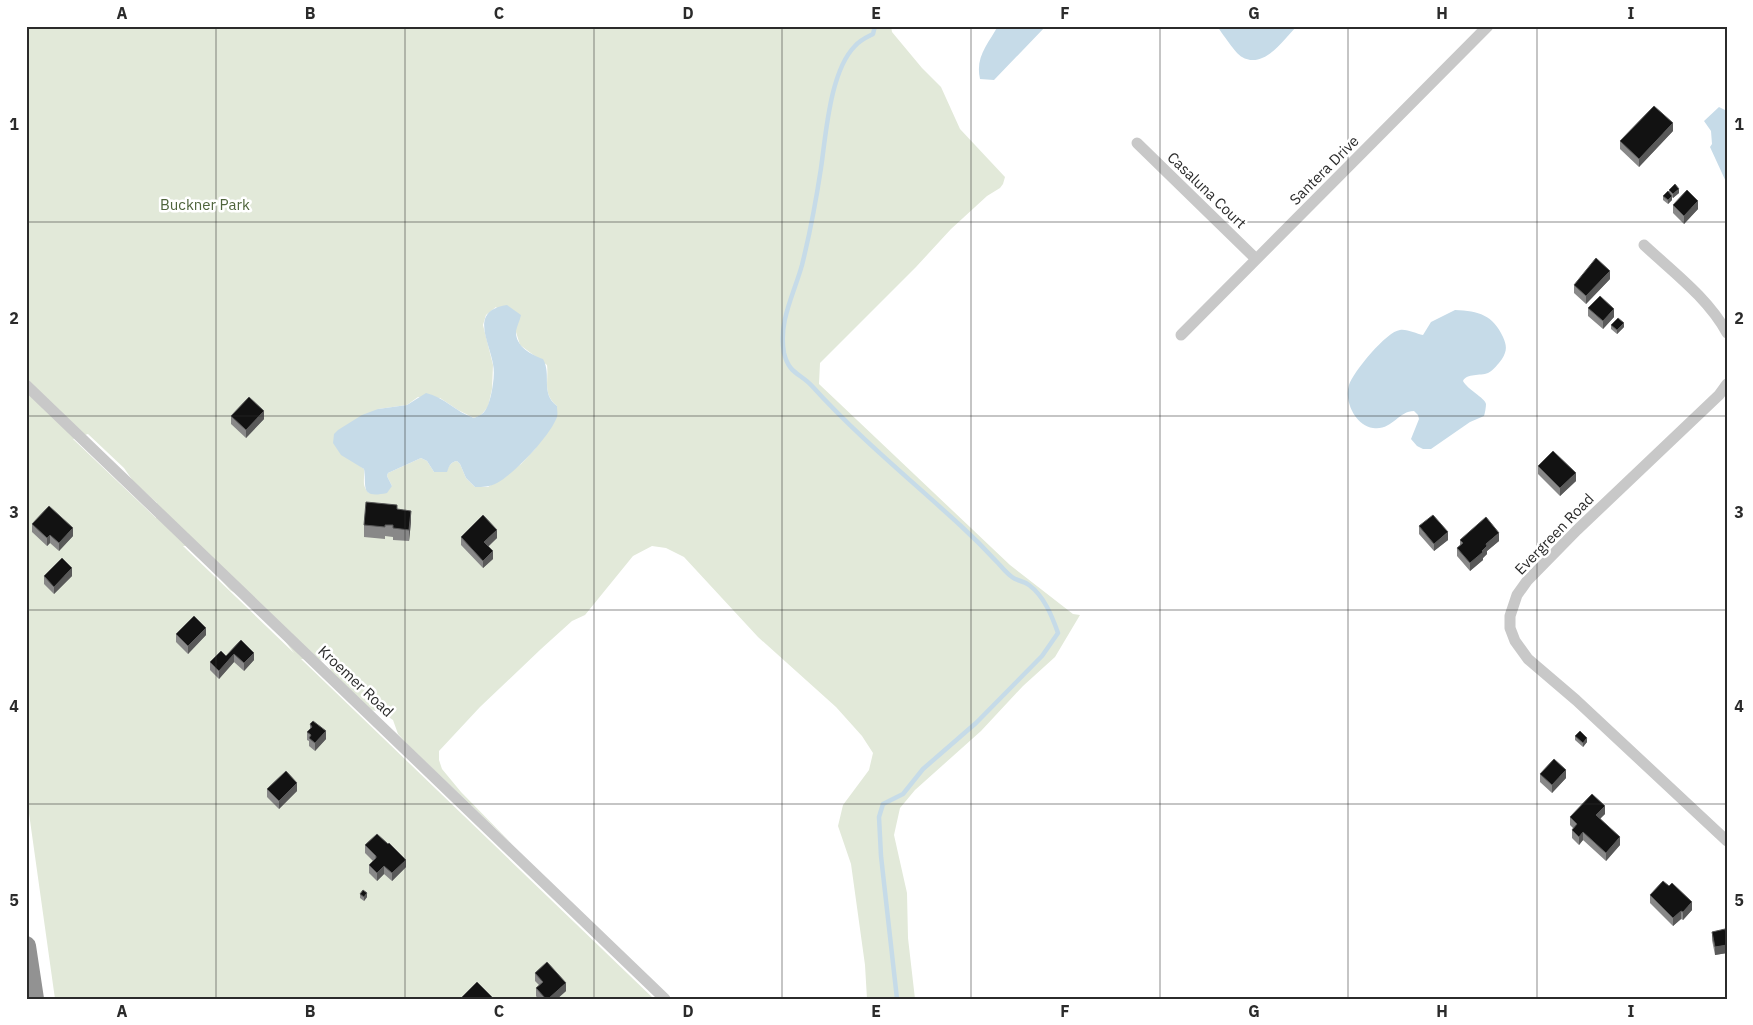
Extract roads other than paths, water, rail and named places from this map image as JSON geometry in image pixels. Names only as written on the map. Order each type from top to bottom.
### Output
[{"type":"highway","points":[[26,946],[34,999]]},
{"type":"street","name":"Santera Drive","points":[[1181,335],[1488,26]]},
{"type":"street","name":"Casaluna Court","points":[[1137,143],[1256,259]]},
{"type":"street","points":[[1644,245],[1697,294],[1727,333]]},
{"type":"street","name":"Evergreen Road","points":[[1727,384],[1719,395],[1527,581],[1517,596],[1510,616],[1510,628],[1515,641],[1528,659],[1598,720],[1727,841]]},
{"type":"street","name":"Kroemer Road","points":[[26,385],[665,999]]},
{"type":"water","points":[[998,26],[1046,26],[994,80],[980,79],[979,64],[981,57]]},
{"type":"water","points":[[1217,26],[1297,26],[1273,51],[1266,56],[1250,60],[1239,55]]},
{"type":"water","points":[[1719,107],[1727,111],[1727,184],[1710,147],[1712,144],[1711,131],[1704,121]]},
{"type":"water","points":[[507,305],[521,315],[516,331],[518,341],[529,352],[543,359],[547,371],[547,390],[552,401],[557,406],[557,417],[547,434],[513,471],[492,485],[475,487],[466,478],[457,461],[451,464],[447,472],[434,472],[427,461],[421,458],[388,473],[387,476],[392,486],[387,493],[368,493],[365,486],[364,469],[341,455],[333,443],[334,434],[362,415],[378,409],[407,405],[426,393],[439,398],[474,418],[481,414],[486,410],[489,403],[494,375],[484,328],[485,320],[488,313],[495,308]]},
{"type":"water","points":[[1455,310],[1478,313],[1490,319],[1499,330],[1505,343],[1506,351],[1504,356],[1492,370],[1485,374],[1467,377],[1463,381],[1485,402],[1484,416],[1470,422],[1431,449],[1423,449],[1417,446],[1411,439],[1419,419],[1414,411],[1404,414],[1385,427],[1373,428],[1361,422],[1352,411],[1348,391],[1352,379],[1371,353],[1394,332],[1403,330],[1423,335],[1431,322]]},
{"type":"waterway","points":[[875,26],[873,34],[859,42],[847,57],[840,71],[830,104],[813,217],[802,265],[783,330],[786,360],[792,369],[808,382],[866,441],[965,530],[1008,574],[1027,584],[1039,595],[1047,607],[1058,633],[1042,656],[976,723],[923,769],[903,794],[883,804],[879,817],[881,856],[897,999]]},
{"type":"park label","name":"Buckner Park","points":[[205,204]]}]
